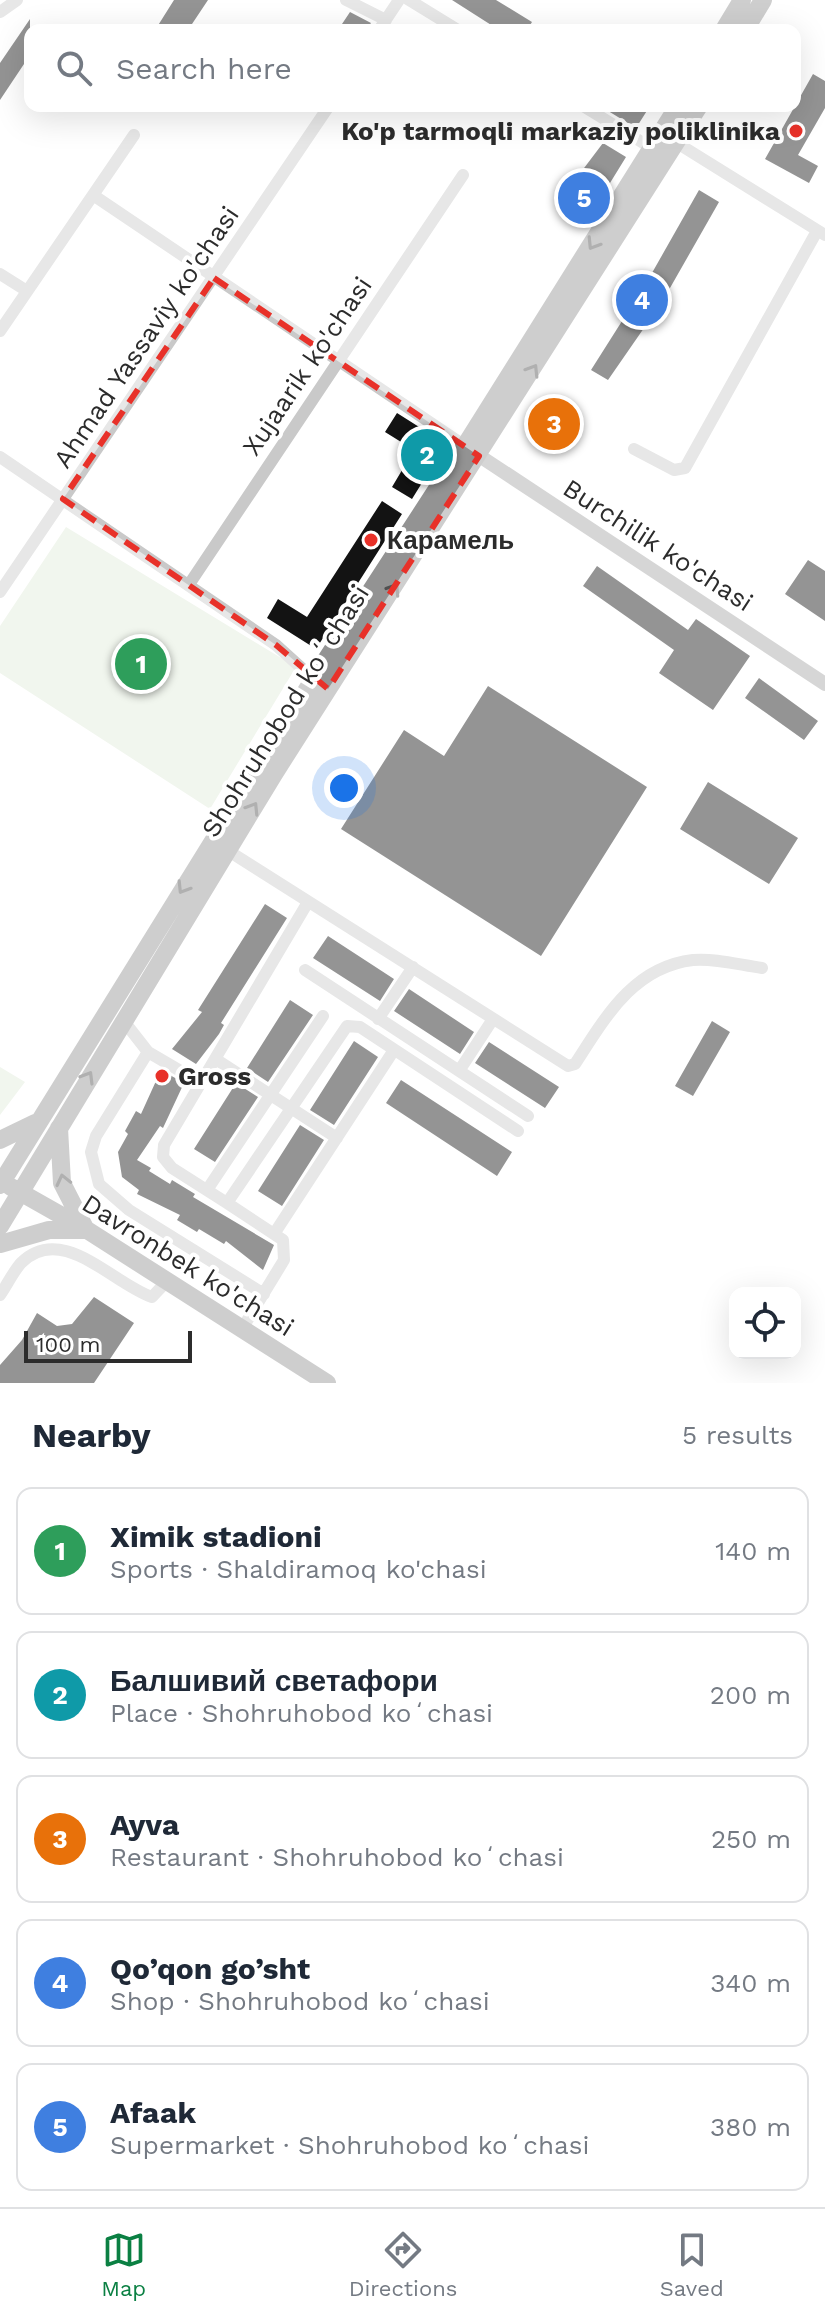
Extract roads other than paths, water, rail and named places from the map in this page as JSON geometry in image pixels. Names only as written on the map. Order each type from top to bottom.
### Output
[{"type":"highway","points":[[729,24],[749,2]]},
{"type":"highway","points":[[746,24],[749,2]]},
{"type":"highway","name":"Shohruhobod koʻchasi","points":[[472,451],[675,112]]},
{"type":"highway","name":"Shohruhobod koʻchasi","points":[[0,1182],[320,684],[695,112]]},
{"type":"highway","name":"Shohruhobod koʻchasi","points":[[0,1226],[227,850],[320,684]]},
{"type":"highway","points":[[0,1140],[37,1121]]},
{"type":"highway","points":[[59,1125],[62,1183],[70,1204],[87,1230]]},
{"type":"highway","name":"Davronbek ko'chasi","points":[[0,1182],[87,1230],[327,1383]]},
{"type":"highway","points":[[0,1244],[49,1230],[87,1230]]},
{"type":"main road","name":"Burchilik ko'chasi","points":[[472,451],[825,684]]},
{"type":"street","points":[[0,12],[17,0]]},
{"type":"street","points":[[346,0],[381,24]]},
{"type":"street","points":[[383,24],[399,0]]},
{"type":"street","points":[[409,0],[448,24]]},
{"type":"street","name":"Ahmad Yassaviy ko'chasi","points":[[0,592],[325,112]]},
{"type":"street","points":[[593,112],[653,149]]},
{"type":"street","points":[[0,331],[134,135]]},
{"type":"street","points":[[634,449],[674,470],[685,468],[821,233],[677,143]]},
{"type":"street","name":"Xujaarik ko'chasi","points":[[190,583],[336,360],[463,175]]},
{"type":"street","points":[[93,195],[472,451]]},
{"type":"street","points":[[0,274],[27,291]]},
{"type":"street","points":[[0,457],[190,583],[276,645],[320,684]]},
{"type":"street","points":[[227,850],[568,1066],[575,1064],[618,998],[662,968],[694,960],[762,968]]},
{"type":"street","points":[[242,1329],[284,1260],[283,1240],[172,1168],[163,1157],[164,1145],[308,902]]},
{"type":"street","points":[[378,1019],[413,967]]},
{"type":"street","points":[[305,970],[528,1116]]},
{"type":"street","points":[[207,1190],[323,1016]]},
{"type":"street","points":[[459,1071],[493,1019]]},
{"type":"street","points":[[123,1020],[148,1052],[201,1083]]},
{"type":"street","points":[[227,1203],[347,1026],[360,1027],[518,1131]]},
{"type":"street","points":[[274,1234],[394,1050]]},
{"type":"street","points":[[148,1052],[96,1136],[91,1152],[99,1184],[129,1210],[264,1294]]},
{"type":"street","points":[[217,1060],[337,1138]]},
{"type":"street","points":[[0,1295],[21,1263],[39,1252],[57,1249],[74,1252],[152,1297],[167,1281]]},
{"type":"place","name":"Ko'p tarmoqli markaziy poliklinika","points":[[796,131]]},
{"type":"place","name":"Afaak","points":[[584,198]]},
{"type":"place","name":"Qo’qon go’sht","points":[[642,300]]},
{"type":"place","name":"Ayva","points":[[554,424]]},
{"type":"place","name":"Балшивий светафори","points":[[427,455]]},
{"type":"place","name":"Карамель","points":[[371,540]]},
{"type":"place","name":"Ximik stadioni","points":[[141,664]]},
{"type":"place","name":"Gross","points":[[162,1076]]}]
